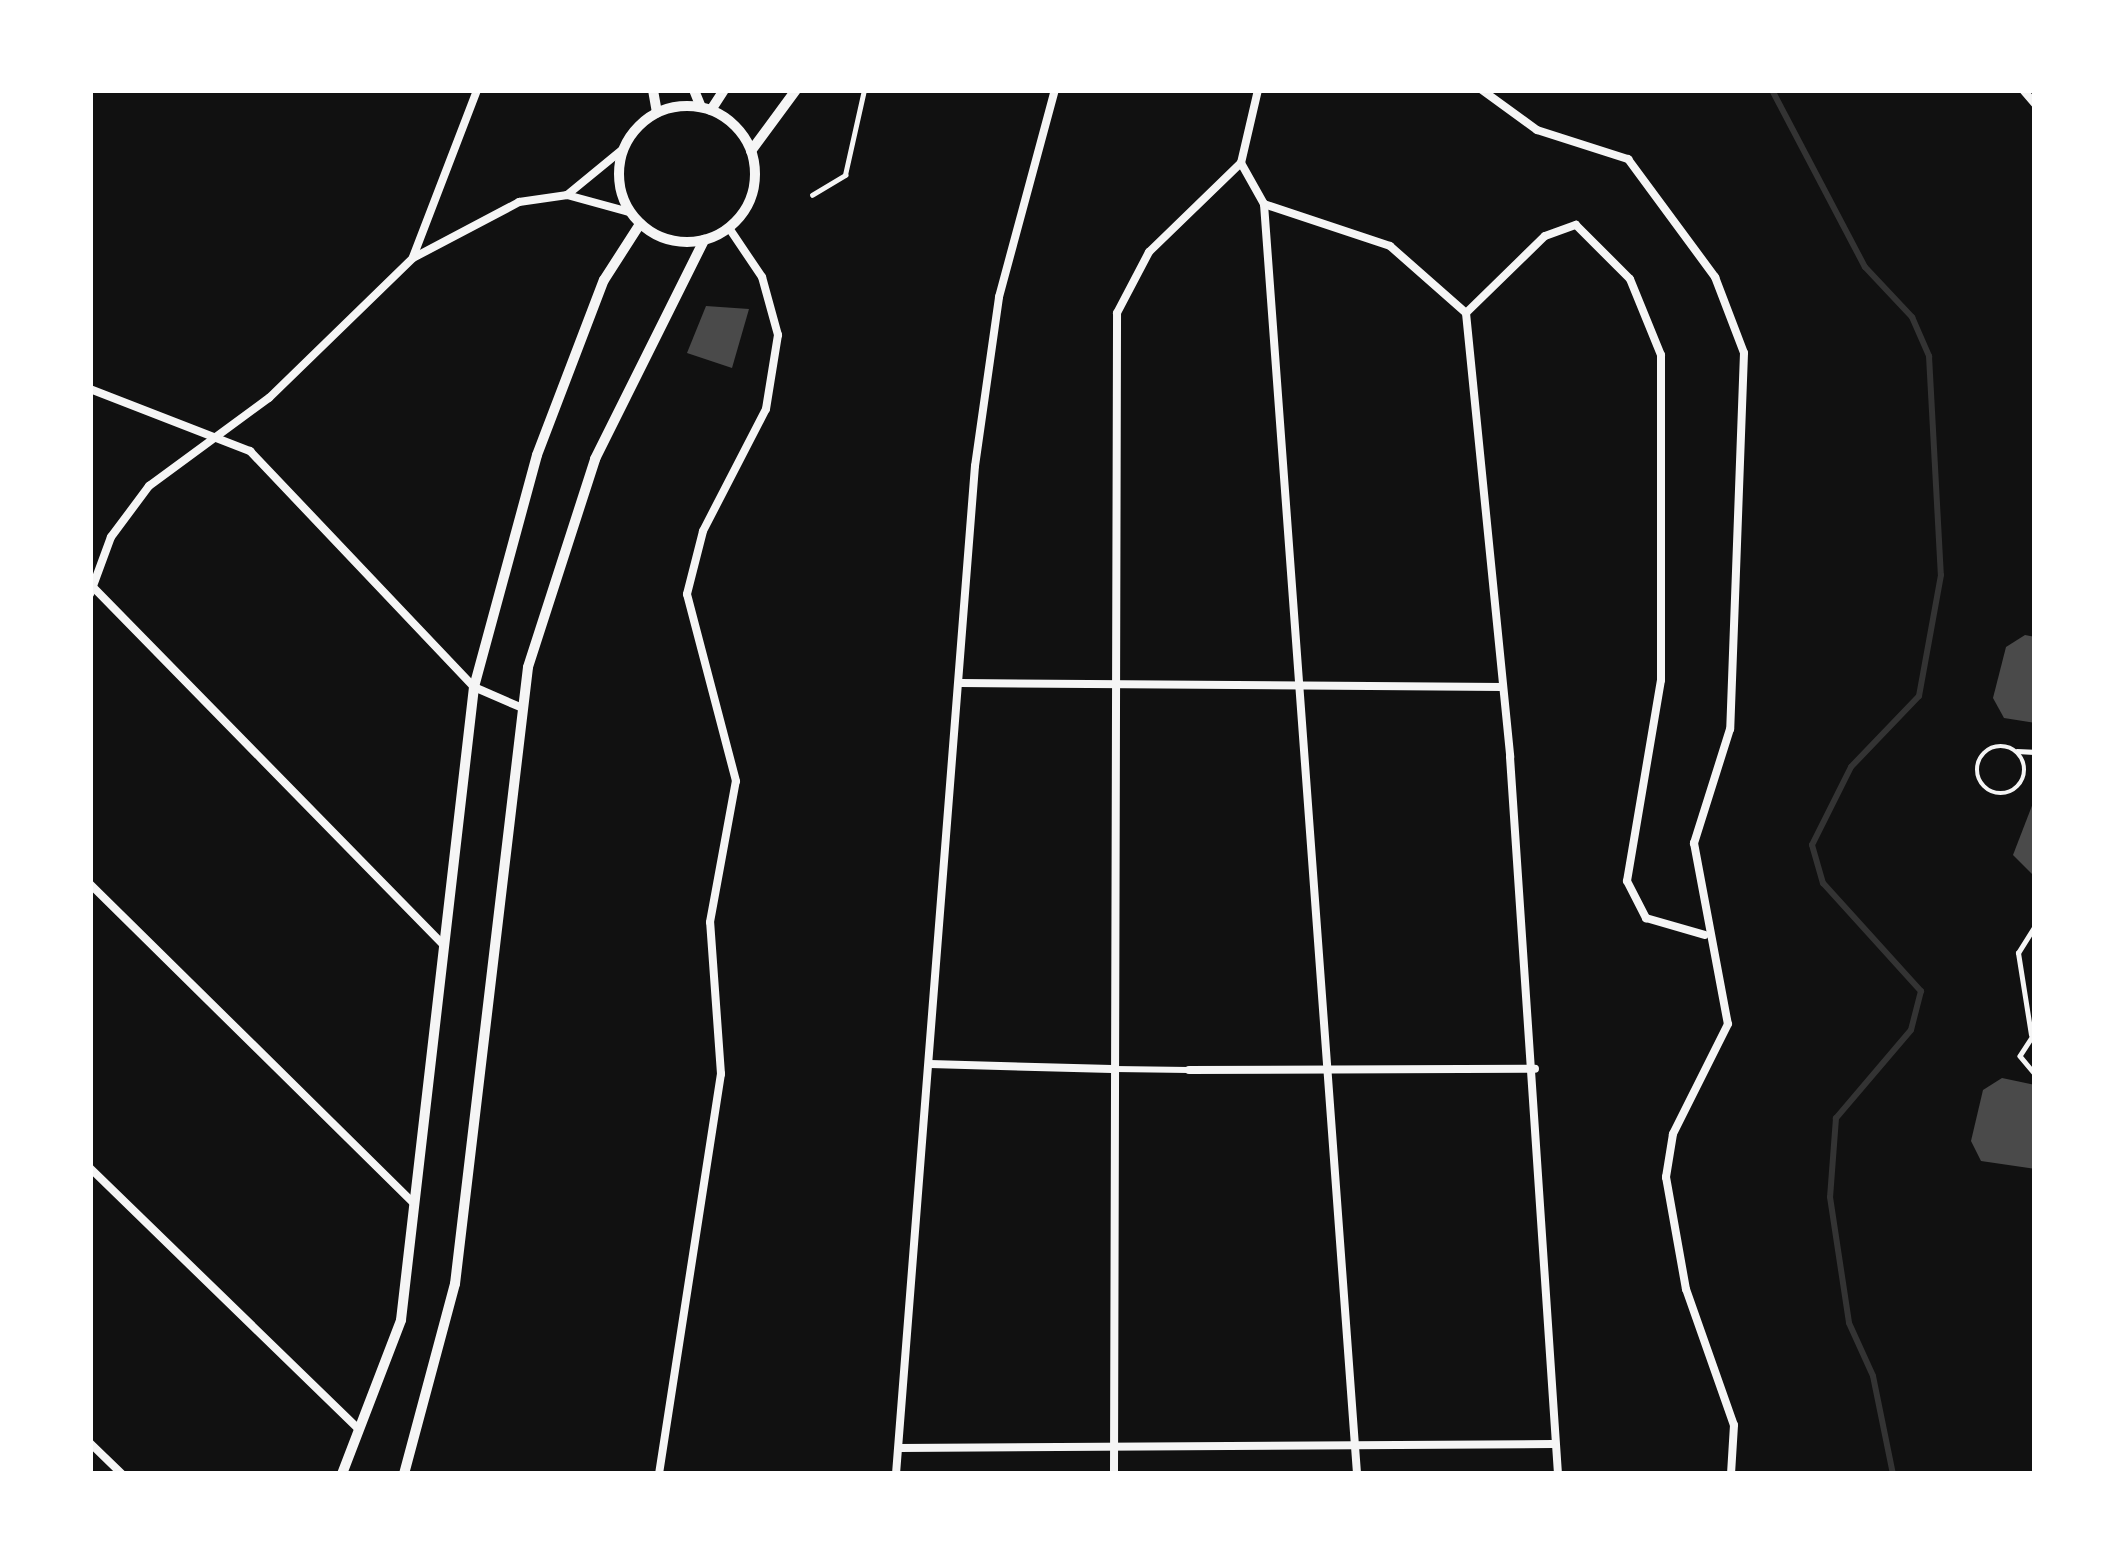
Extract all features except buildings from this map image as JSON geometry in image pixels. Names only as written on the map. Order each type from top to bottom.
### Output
[{"type":"main road","points":[[653,90],[657,112]]},
{"type":"main road","points":[[694,90],[706,109],[751,151]]},
{"type":"main road","points":[[704,241],[640,224],[629,212],[623,149],[657,112],[706,109],[724,90]]},
{"type":"main road","points":[[404,1474],[455,1284],[520,707],[574,509],[704,241],[729,228],[750,200],[751,151],[796,90]]},
{"type":"main road","points":[[342,1474],[401,1320],[474,687],[537,455],[604,280],[640,224]]},
{"type":"street","points":[[412,258],[477,90]]},
{"type":"street","points":[[896,1474],[961,683],[999,297],[1054,90]]},
{"type":"street","points":[[1114,1474],[1112,684],[1117,313],[1149,252],[1241,163],[1258,90]]},
{"type":"street","points":[[1482,90],[1537,130],[1628,159],[1715,277],[1744,353],[1730,729],[1694,843],[1705,935],[1728,1024],[1673,1134],[1666,1177],[1686,1289],[1734,1425],[1730,1474]]},
{"type":"street","points":[[2023,90],[2035,104]]},
{"type":"street","points":[[567,195],[623,149]]},
{"type":"street","points":[[1241,163],[1264,205],[1294,686],[1357,1474]]},
{"type":"street","points":[[443,944],[91,590],[149,486],[211,441],[412,258],[519,202],[567,195],[629,212]]},
{"type":"street","points":[[1264,205],[1390,246],[1466,314],[1534,1069],[1558,1474]]},
{"type":"street","points":[[1466,314],[1545,236],[1576,225],[1630,279],[1661,355],[1661,680],[1627,880],[1646,918],[1705,935]]},
{"type":"street","points":[[659,1474],[722,1074],[710,922],[736,781],[687,594],[703,531],[766,409],[778,334],[762,277],[729,228]]},
{"type":"street","points":[[90,389],[211,441],[250,451],[474,687],[520,707]]},
{"type":"street","points":[[961,683],[1503,687]]},
{"type":"street","points":[[90,884],[416,1204]]},
{"type":"street","points":[[930,1064],[1190,1070],[1534,1069]]},
{"type":"street","points":[[90,1168],[358,1429]]},
{"type":"street","points":[[90,1443],[122,1474]]},
{"type":"street","points":[[899,1448],[1553,1444]]},
{"type":"lane","points":[[812,195],[845,175],[864,90]]},
{"type":"lane","points":[[2035,752],[1987,750],[1977,777],[2000,795],[2025,772],[2035,771]]},
{"type":"lane","points":[[2016,751],[2025,772]]},
{"type":"lane","points":[[2035,926],[2018,953],[2033,1034],[2020,1056],[2035,1074]]},
{"type":"lane","points":[[2035,952],[2035,978]]},
{"type":"waterway","points":[[1772,90],[1865,267],[1912,317],[1929,356],[1941,575],[1919,696],[1851,767],[1812,845],[1823,883],[1921,991],[1911,1030],[1836,1118],[1830,1197],[1849,1323],[1873,1376],[1893,1474]]}]
